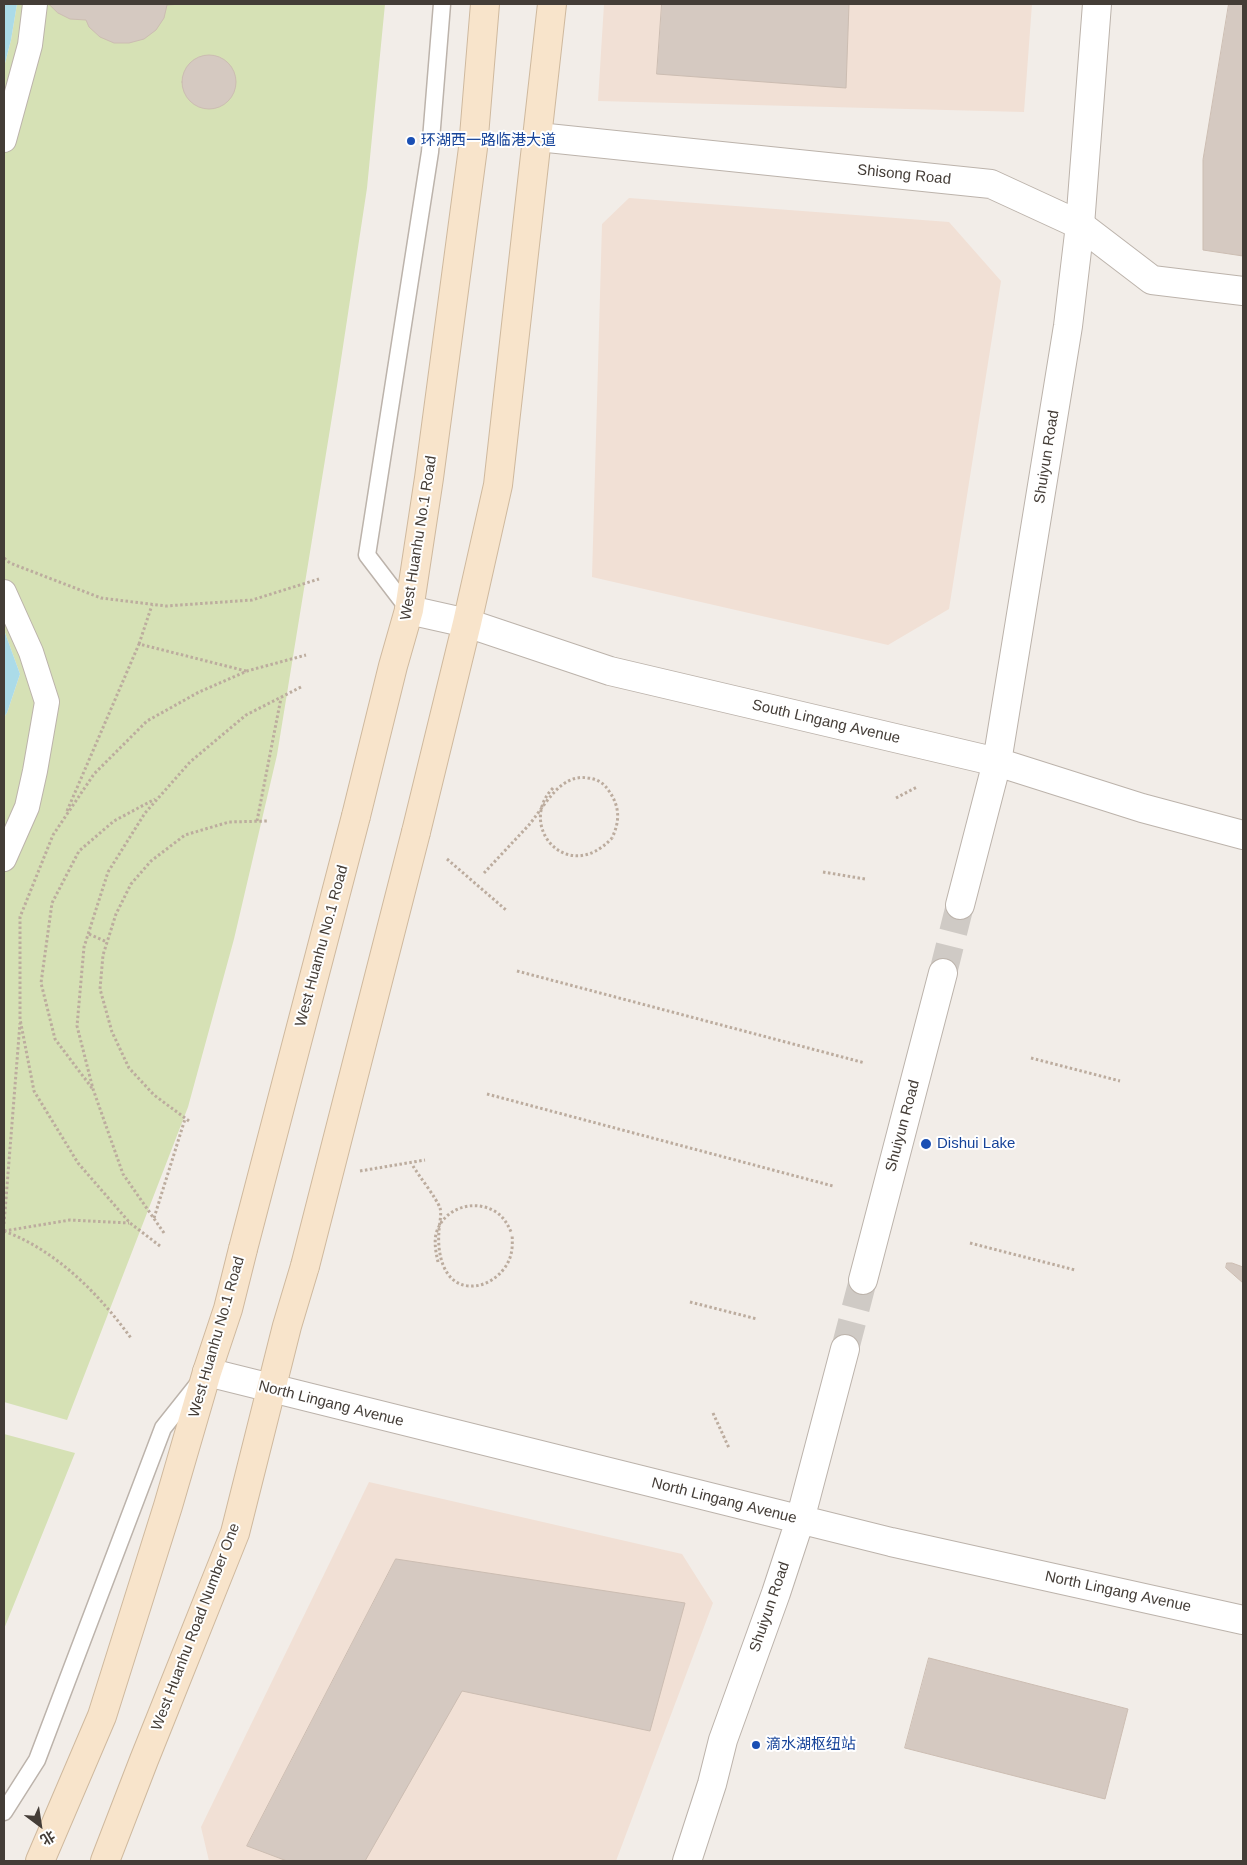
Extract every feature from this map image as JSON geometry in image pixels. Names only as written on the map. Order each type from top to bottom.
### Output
[{"type":"main road","name":"West Huanhu No.1 Road","points":[[40,1861],[102,1716],[228,1309],[409,610],[429,478],[473,148],[485,4]]},
{"type":"main road","points":[[271,1389],[305,1266],[416,832],[467,623],[498,485],[552,4]]},
{"type":"main road","name":"West Huanhu Road Number One","points":[[105,1861],[235,1532],[271,1389]]},
{"type":"street","points":[[4,140],[30,45],[36,4]]},
{"type":"street","name":"Shuiyun Road","points":[[960,905],[997,762],[1068,326],[1080,225],[1097,4]]},
{"type":"street","name":"Shisong Road","points":[[538,137],[991,184],[1080,225],[1152,280],[1243,291]]},
{"type":"street","points":[[4,592],[31,652],[47,702],[27,807],[4,859]]},
{"type":"street","name":"South Lingang Avenue","points":[[409,610],[467,623],[610,671],[997,762],[1142,808],[1243,835]]},
{"type":"street","name":"Shuiyun Road","points":[[863,1280],[943,973]]},
{"type":"street","name":"Shuiyun Road","points":[[687,1861],[712,1784],[723,1740],[800,1520],[845,1349]]},
{"type":"street","name":"North Lingang Avenue","points":[[207,1372],[891,1542],[1243,1620]]},
{"type":"lane","points":[[409,610],[367,555],[430,152],[442,4]]},
{"type":"lane","points":[[4,1812],[37,1760],[163,1428],[207,1372]]},
{"type":"path","points":[[4,558],[10,563],[101,598],[166,606],[252,600],[319,579]]},
{"type":"path","points":[[64,818],[139,644],[152,604]]},
{"type":"path","points":[[139,644],[247,671]]},
{"type":"path","points":[[4,1224],[20,1018],[20,917],[53,835],[94,774],[148,721],[199,692],[247,671],[306,655]]},
{"type":"path","points":[[164,1233],[123,1174],[93,1089],[77,1026],[84,947],[108,872],[145,813],[190,762],[246,715],[301,687]]},
{"type":"path","points":[[258,821],[281,698]]},
{"type":"path","points":[[484,873],[530,824],[554,793],[562,785],[573,780],[584,777],[598,779],[608,789],[615,800],[618,813],[618,826],[612,838],[604,847],[592,854],[580,856],[567,855],[555,849],[541,828],[540,815],[543,802],[553,788]]},
{"type":"path","points":[[896,798],[918,787]]},
{"type":"path","points":[[93,1089],[55,1039],[41,983],[52,902],[79,851],[114,821],[158,798]]},
{"type":"path","points":[[154,1218],[187,1120],[154,1095],[129,1068],[112,1032],[100,988],[103,955],[116,914],[131,884],[151,861],[185,835],[229,822],[268,821]]},
{"type":"path","points":[[447,859],[506,910]]},
{"type":"path","points":[[824,872],[865,879]]},
{"type":"path","points":[[89,934],[107,942]]},
{"type":"path","points":[[516,971],[865,1063]]},
{"type":"path","points":[[20,1018],[34,1091],[78,1164],[130,1224],[160,1246]]},
{"type":"path","points":[[1031,1058],[1120,1081]]},
{"type":"path","points":[[487,1094],[833,1186]]},
{"type":"path","points":[[360,1172],[425,1160]]},
{"type":"path","points":[[413,1166],[440,1209],[438,1233],[439,1249],[447,1274],[456,1282],[469,1286],[483,1285],[494,1279],[510,1259],[513,1246],[512,1234],[507,1222],[486,1206],[460,1207],[440,1223],[436,1235],[435,1248],[438,1262]]},
{"type":"path","points":[[4,1231],[70,1220],[130,1224]]},
{"type":"path","points":[[4,1231],[21,1237],[72,1271],[112,1312],[131,1338]]},
{"type":"path","points":[[970,1243],[1076,1270]]},
{"type":"path","points":[[690,1302],[757,1319]]},
{"type":"path","points":[[713,1413],[729,1448]]},
{"type":"shaded area","points":[[604,4],[1032,4],[1024,112],[598,101]]},
{"type":"shaded area","points":[[629,198],[949,222],[1001,281],[949,609],[888,645],[592,577],[602,224]]},
{"type":"shaded area","points":[[369,1482],[682,1554],[713,1603],[616,1861],[209,1861],[201,1827]]},
{"type":"green space","points":[[17,4],[385,4],[367,188],[277,755],[234,939],[188,1107],[67,1420],[4,1402],[4,717],[20,674],[4,630],[4,67]]},
{"type":"green space","points":[[4,1434],[75,1453],[4,1629]]},
{"type":"water","points":[[4,4],[17,4],[4,67]]},
{"type":"water","points":[[4,630],[20,674],[4,717]]},
{"type":"building","points":[[49,4],[182,4],[167,5],[164,18],[156,30],[144,39],[129,43],[114,43],[100,37],[89,27],[86,20],[70,19],[58,13]]},
{"type":"building","points":[[662,4],[849,4],[846,88],[657,74]]},
{"type":"building","points":[[1229,4],[1243,4],[1243,256],[1203,250],[1203,160]]},
{"type":"building","points":[[209,55],[219,57],[228,63],[234,72],[236,82],[234,92],[228,101],[219,107],[209,109],[199,107],[190,101],[184,92],[182,82],[184,72],[190,63],[199,57]]},
{"type":"building","points":[[1227,1263],[1243,1267],[1243,1283],[1226,1268]]},
{"type":"building","points":[[396,1559],[685,1603],[650,1731],[462,1691],[365,1861],[287,1861],[247,1846]]},
{"type":"building","points":[[929,1658],[1128,1709],[1105,1799],[905,1748]]},
{"type":"tunnel","points":[[943,973],[960,905]]},
{"type":"tunnel","points":[[845,1349],[863,1280]]},
{"type":"place","name":"环湖西一路临港大道","points":[[411,141]]},
{"type":"place","name":"Dishui Lake","points":[[926,1144]]},
{"type":"place","name":"滴水湖枢纽站","points":[[756,1745]]}]
